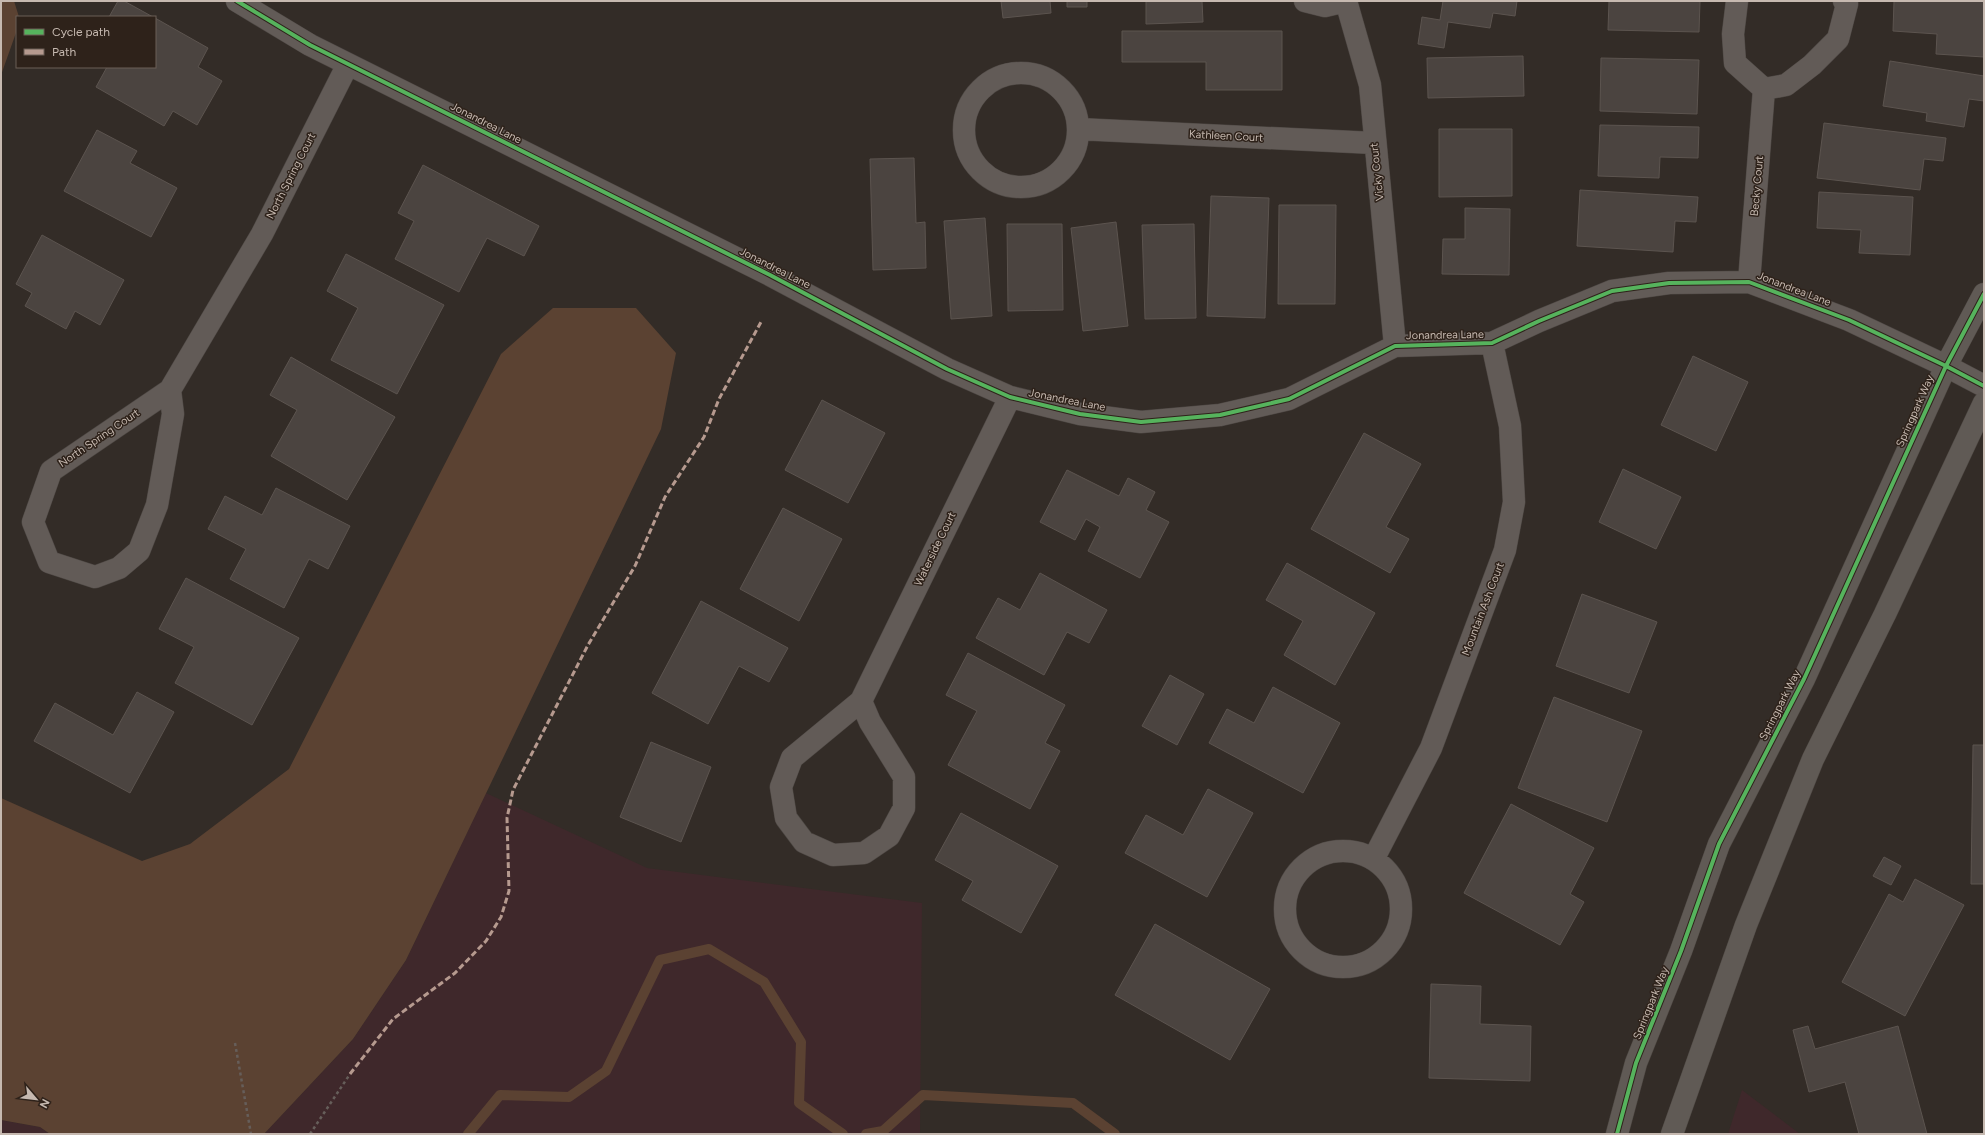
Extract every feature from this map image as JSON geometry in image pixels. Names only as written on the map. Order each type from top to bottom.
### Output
[{"type":"street","name":"Jonandrea Lane","points":[[237,1],[310,45],[770,275],[947,369],[1010,397],[1080,414],[1141,422],[1220,415],[1289,399],[1395,346],[1492,343],[1539,321],[1612,291],[1669,283],[1749,282],[1848,320],[1946,366],[1984,386]]},
{"type":"street","name":"Vicky Court","points":[[1304,1],[1326,6],[1346,1],[1370,84],[1374,143],[1395,346]]},
{"type":"street","points":[[1737,1],[1733,34],[1735,63],[1764,89],[1786,85],[1812,66],[1838,39],[1847,4],[1844,1]]},
{"type":"street","name":"North Spring Court","points":[[170,390],[173,414],[157,505],[139,551],[119,568],[95,577],[49,562],[33,522],[51,471],[170,390],[262,234],[348,64]]},
{"type":"street","points":[[1015,72],[1039,75],[1059,86],[1073,106],[1078,129],[1074,152],[1060,172],[1039,184],[1015,187],[993,180],[975,164],[965,142],[965,118],[974,96],[992,80],[1015,72]]},
{"type":"street","name":"Becky Court","points":[[1749,282],[1764,89]]},
{"type":"street","name":"Kathleen Court","points":[[1078,129],[1374,143]]},
{"type":"street","name":"Springpark Way","points":[[1617,1134],[1636,1063],[1681,951],[1719,844],[1804,679],[1946,366],[1984,294]]},
{"type":"street","name":"Mountain Ash Court","points":[[1374,858],[1431,748],[1505,550],[1514,502],[1510,426],[1492,343]]},
{"type":"street","name":"Waterside Court","points":[[861,701],[870,722],[904,777],[904,808],[889,836],[864,853],[833,855],[804,842],[786,818],[781,787],[792,758],[861,701],[1010,397]]},
{"type":"street","points":[[1672,1134],[1746,925],[1813,759],[1885,614],[1984,403]]},
{"type":"street","points":[[1349,850],[1374,858],[1393,876],[1402,901],[1399,928],[1386,950],[1363,965],[1337,968],[1312,960],[1293,941],[1284,916],[1287,890],[1301,867],[1323,853],[1349,850]]},
{"type":"path","points":[[236,1043],[251,1134]]},
{"type":"path","points":[[310,1134],[350,1074]]},
{"type":"shaded area","points":[[1,1],[14,1],[19,16],[16,16],[16,33],[1,75]]},
{"type":"shaded area","points":[[553,308],[636,308],[676,353],[661,429],[406,960],[353,1039],[264,1134],[50,1134],[40,1127],[1,1120],[1,798],[142,861],[190,844],[289,769],[501,354]]},
{"type":"shaded area","points":[[486,793],[647,868],[922,903],[920,1134],[264,1134],[353,1039],[406,960]]},
{"type":"shaded area","points":[[1742,1090],[1800,1134],[1728,1134]]},
{"type":"shaded area","points":[[1,1120],[40,1127],[50,1134],[1,1134]]},
{"type":"building","points":[[118,1],[124,1],[151,16],[110,16]]},
{"type":"building","points":[[1001,1],[1050,1],[1051,13],[1003,18]]},
{"type":"building","points":[[1067,1],[1087,1],[1087,7],[1067,7]]},
{"type":"building","points":[[1146,1],[1202,1],[1203,22],[1146,24]]},
{"type":"building","points":[[1443,1],[1517,1],[1515,16],[1493,13],[1490,28],[1448,22],[1444,48],[1418,44],[1422,17],[1440,20]]},
{"type":"building","points":[[1609,1],[1700,1],[1699,32],[1608,30]]},
{"type":"building","points":[[1894,1],[1984,1],[1984,57],[1936,54],[1937,34],[1893,31]]},
{"type":"building","points":[[156,19],[208,48],[198,67],[222,81],[197,125],[173,111],[164,126],[96,87],[106,68],[156,68]]},
{"type":"building","points":[[1122,31],[1282,31],[1282,90],[1206,90],[1206,62],[1122,62]]},
{"type":"building","points":[[1523,56],[1524,96],[1428,98],[1427,58]]},
{"type":"building","points":[[1601,58],[1699,60],[1697,114],[1600,111]]},
{"type":"building","points":[[1890,61],[1984,76],[1984,101],[1969,99],[1964,127],[1926,121],[1927,113],[1883,106]]},
{"type":"building","points":[[1824,123],[1946,138],[1943,161],[1924,159],[1920,190],[1817,178]]},
{"type":"building","points":[[1600,125],[1699,127],[1698,158],[1660,157],[1659,178],[1598,176]]},
{"type":"building","points":[[1439,129],[1512,129],[1512,196],[1439,197]]},
{"type":"building","points":[[97,130],[137,151],[130,163],[177,188],[151,237],[64,191]]},
{"type":"building","points":[[914,158],[916,223],[925,222],[926,268],[873,270],[870,159]]},
{"type":"building","points":[[423,165],[539,226],[524,256],[487,238],[459,292],[395,259],[414,221],[398,213]]},
{"type":"building","points":[[1580,190],[1698,197],[1696,222],[1675,221],[1673,252],[1577,246]]},
{"type":"building","points":[[1819,192],[1913,197],[1910,255],[1859,253],[1861,230],[1817,228]]},
{"type":"building","points":[[1211,196],[1269,198],[1265,318],[1207,316]]},
{"type":"building","points":[[1279,205],[1336,205],[1335,304],[1278,304]]},
{"type":"building","points":[[1465,208],[1510,209],[1509,275],[1442,274],[1443,239],[1465,239]]},
{"type":"building","points":[[985,218],[992,316],[951,319],[944,221]]},
{"type":"building","points":[[1116,222],[1128,326],[1083,331],[1071,228]]},
{"type":"building","points":[[1007,224],[1062,224],[1063,310],[1008,311]]},
{"type":"building","points":[[1194,224],[1196,318],[1145,319],[1142,225]]},
{"type":"building","points":[[42,235],[124,280],[100,325],[75,311],[66,329],[25,306],[32,293],[16,284]]},
{"type":"building","points":[[346,254],[444,305],[397,394],[331,360],[358,308],[327,291]]},
{"type":"building","points":[[1693,356],[1748,382],[1716,451],[1661,425]]},
{"type":"building","points":[[291,357],[395,417],[347,500],[271,456],[297,410],[270,395]]},
{"type":"building","points":[[822,400],[885,433],[848,503],[785,470]]},
{"type":"building","points":[[1364,433],[1421,464],[1386,527],[1409,539],[1390,573],[1311,529]]},
{"type":"building","points":[[1623,469],[1681,497],[1656,549],[1599,522]]},
{"type":"building","points":[[1067,470],[1119,496],[1128,478],[1155,492],[1146,510],[1169,522],[1140,578],[1088,551],[1100,527],[1086,519],[1075,540],[1040,522]]},
{"type":"building","points":[[276,488],[350,526],[328,569],[309,559],[284,608],[230,579],[246,549],[208,529],[225,496],[262,515]]},
{"type":"building","points":[[783,508],[842,539],[799,621],[740,589]]},
{"type":"building","points":[[1287,563],[1375,613],[1335,685],[1284,655],[1303,621],[1266,600]]},
{"type":"building","points":[[1040,573],[1107,610],[1089,643],[1067,632],[1044,675],[976,638],[998,598],[1020,610]]},
{"type":"building","points":[[186,578],[299,638],[252,725],[175,683],[194,647],[159,629]]},
{"type":"building","points":[[1582,594],[1657,622],[1629,693],[1556,666]]},
{"type":"building","points":[[701,601],[788,648],[769,682],[739,666],[708,724],[652,693]]},
{"type":"building","points":[[968,653],[1065,705],[1045,743],[1060,751],[1030,809],[948,765],[977,711],[946,695]]},
{"type":"building","points":[[1170,675],[1204,694],[1177,745],[1142,726]]},
{"type":"building","points":[[1273,687],[1340,723],[1303,793],[1209,743],[1227,709],[1254,723]]},
{"type":"building","points":[[137,692],[174,712],[130,793],[34,741],[55,703],[113,735]]},
{"type":"building","points":[[1554,697],[1642,731],[1607,822],[1518,788]]},
{"type":"building","points":[[651,742],[711,767],[681,842],[620,817]]},
{"type":"building","points":[[1973,745],[1984,745],[1984,884],[1971,884]]},
{"type":"building","points":[[1208,789],[1253,813],[1207,897],[1125,853],[1146,815],[1183,835]]},
{"type":"building","points":[[1511,804],[1594,848],[1570,894],[1584,902],[1560,945],[1464,893]]},
{"type":"building","points":[[961,813],[1058,866],[1021,933],[962,900],[973,881],[935,860]]},
{"type":"building","points":[[1884,857],[1901,866],[1891,885],[1873,876]]},
{"type":"building","points":[[1915,879],[1964,905],[1905,1016],[1842,982],[1889,894],[1903,902]]},
{"type":"building","points":[[1155,924],[1270,989],[1230,1060],[1115,995]]},
{"type":"building","points":[[1431,984],[1481,986],[1480,1024],[1531,1026],[1530,1081],[1429,1078]]},
{"type":"building","points":[[1808,1026],[1815,1049],[1898,1026],[1927,1134],[1859,1134],[1845,1082],[1809,1092],[1793,1030]]},
{"type":"waterway","points":[[468,1134],[500,1095],[569,1097],[606,1071],[660,960],[709,949],[764,982],[801,1042],[799,1103],[843,1134]]},
{"type":"waterway","points":[[866,1134],[883,1131],[923,1095],[1073,1103],[1115,1134]]},
{"type":"marked path","points":[[350,1074],[393,1019],[455,973],[486,941],[501,917],[509,891],[507,818],[513,790],[588,645],[635,566],[665,497],[704,437],[719,399],[761,322]]},
{"type":"cycle path","points":[[237,1],[310,45],[770,275],[947,369],[1010,397],[1080,414],[1141,422],[1220,415],[1289,399],[1395,346],[1492,343],[1539,321],[1612,291],[1669,283],[1749,282],[1849,320],[1946,366],[1984,386]]},
{"type":"cycle path","points":[[1617,1134],[1636,1063],[1681,951],[1719,844],[1804,679],[1946,366],[1984,294]]}]
